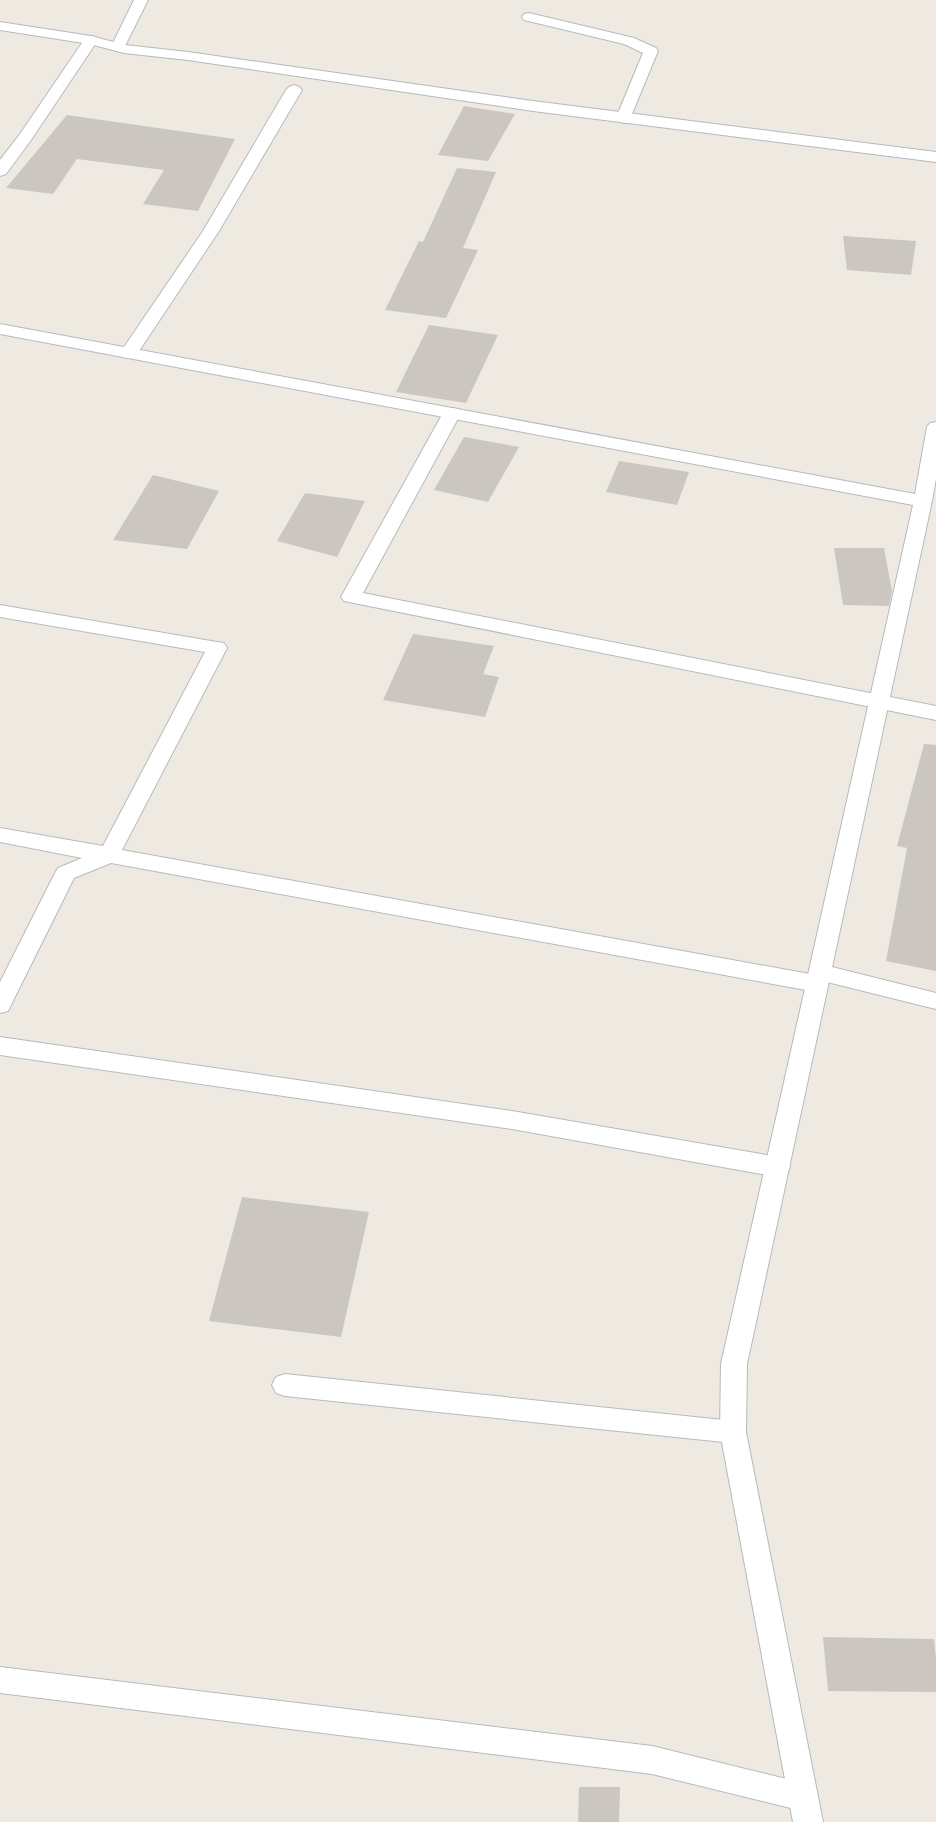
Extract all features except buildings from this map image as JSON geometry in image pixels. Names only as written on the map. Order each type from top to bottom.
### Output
[{"type":"street","points":[[118,47],[141,0]]},
{"type":"street","points":[[529,17],[629,41],[651,51],[624,118]]},
{"type":"street","points":[[0,26],[91,40],[118,47],[624,118],[936,157]]},
{"type":"street","points":[[0,171],[26,137],[91,40]]},
{"type":"street","points":[[129,353],[211,231],[294,90]]},
{"type":"street","points":[[0,329],[923,501]]},
{"type":"street","points":[[452,413],[351,597],[936,714]]},
{"type":"street","points":[[0,1680],[652,1760],[806,1810],[733,1432],[734,1364],[923,501],[936,427]]},
{"type":"street","points":[[0,611],[217,648],[110,856],[66,873],[0,1005]]},
{"type":"street","points":[[0,835],[110,856],[818,978],[936,1001]]},
{"type":"street","points":[[0,1046],[512,1120],[778,1167]]},
{"type":"street","points":[[285,1385],[733,1432]]}]
